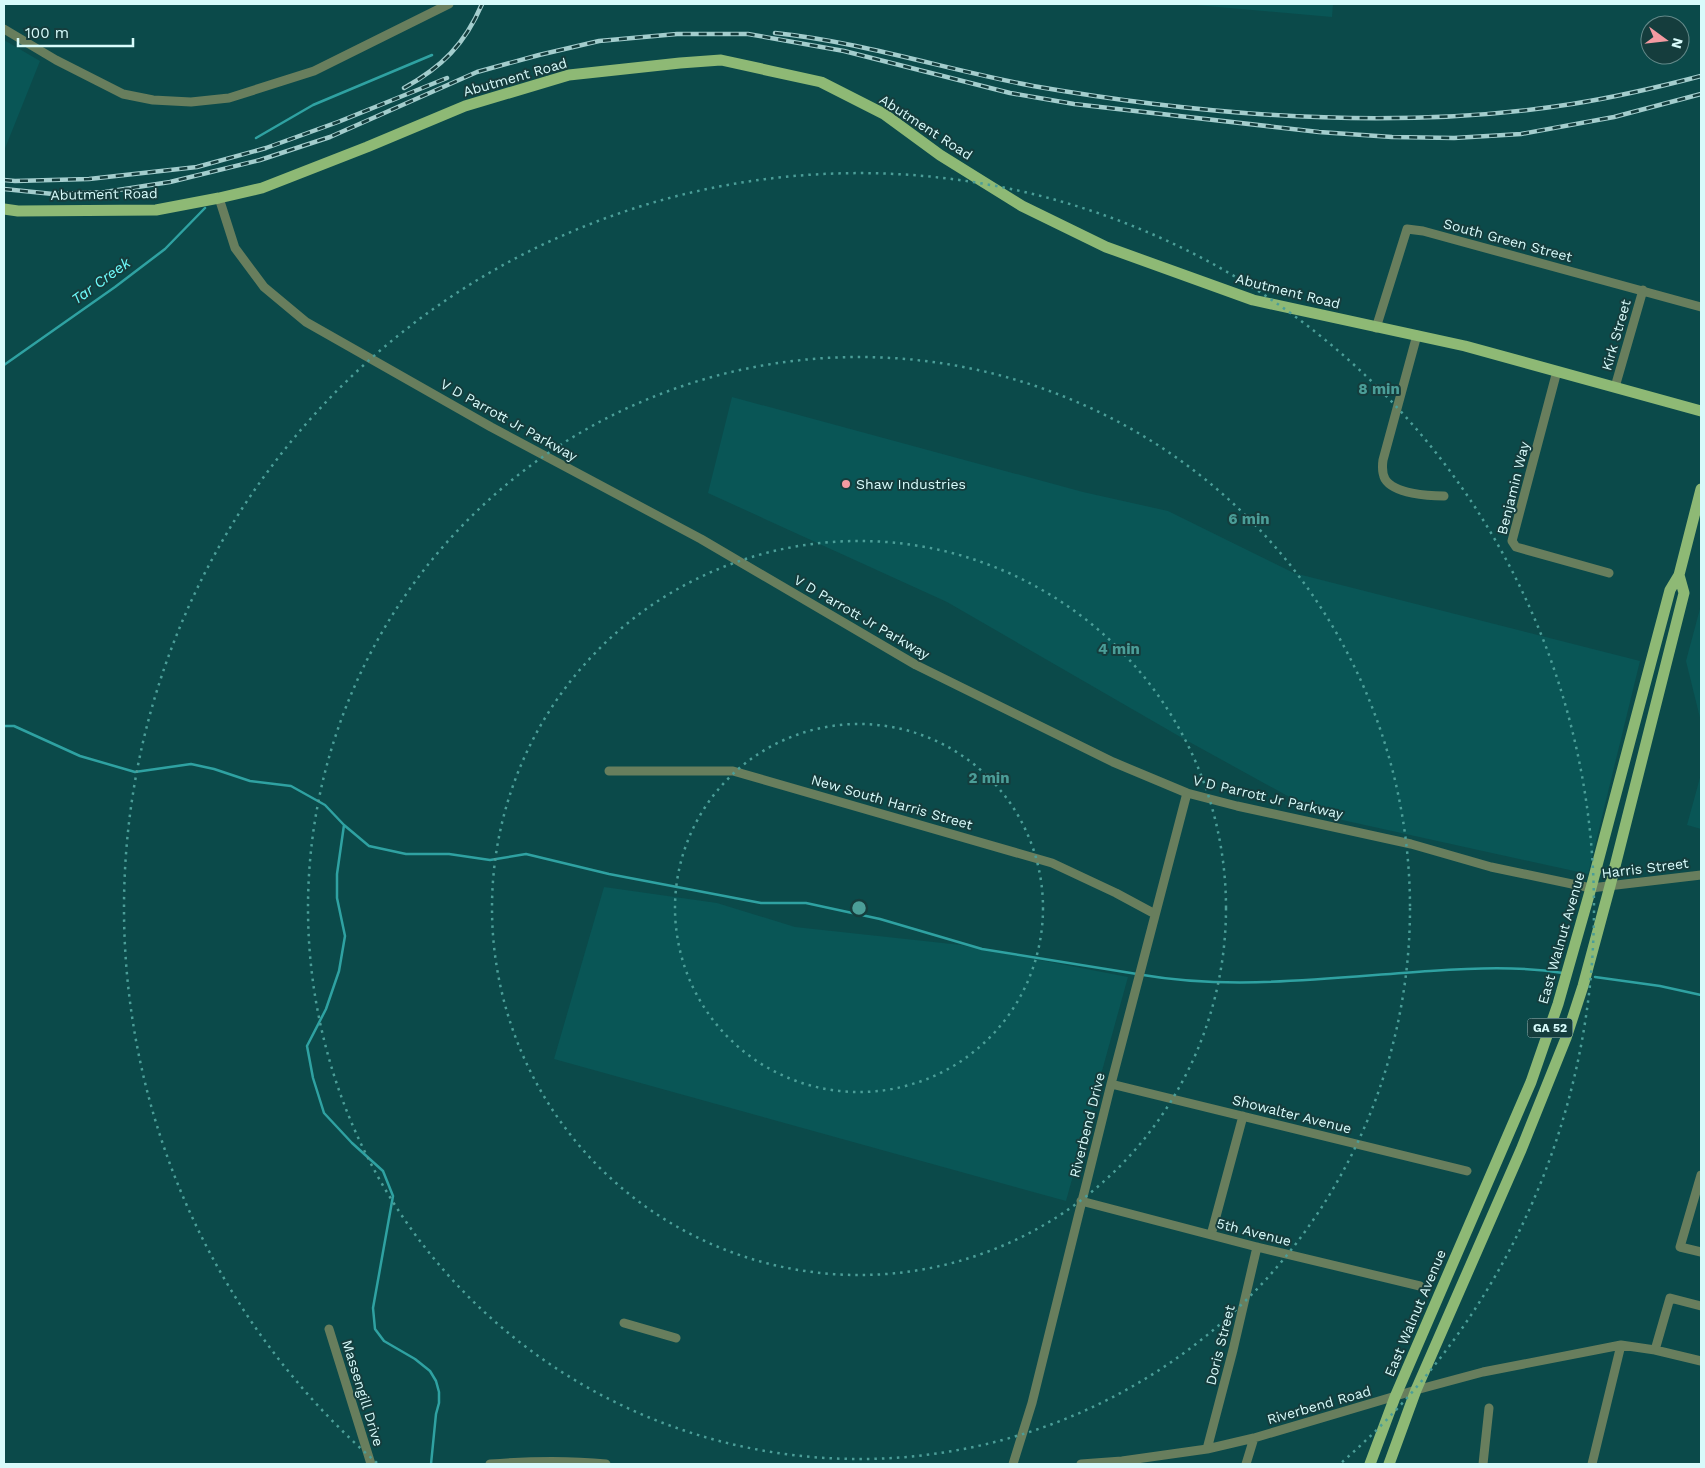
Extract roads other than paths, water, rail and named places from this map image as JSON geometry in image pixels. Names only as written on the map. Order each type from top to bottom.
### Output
[{"type":"main road","name":"Abutment Road","points":[[4,209],[37,211],[156,210],[219,198],[262,188],[465,106],[569,75],[721,60],[821,82],[884,114],[940,155],[1022,206],[1106,247],[1253,300],[1465,346],[1701,411]]},
{"type":"main road","name":"East Walnut Avenue","points":[[1370,1464],[1395,1397],[1531,1082],[1558,1004],[1591,888],[1670,590],[1679,575],[1701,489]]},
{"type":"main road","name":"East Walnut Avenue","points":[[1389,1464],[1416,1390],[1551,1079],[1583,986],[1684,593],[1679,575]]},
{"type":"street","points":[[4,29],[56,60],[123,94],[153,100],[191,102],[229,98],[314,71],[449,4]]},
{"type":"street","name":"V D Parrott Jr Parkway","points":[[219,198],[235,248],[264,287],[306,322],[491,427],[701,539],[916,666],[1113,762],[1188,792],[1237,806],[1411,844],[1491,867],[1591,888]]},
{"type":"street","name":"South Green Street","points":[[1376,328],[1407,229],[1701,306]]},
{"type":"street","name":"Kirk Street","points":[[1614,387],[1643,290]]},
{"type":"street","points":[[1417,335],[1383,460],[1383,473],[1389,484],[1394,487],[1425,496],[1444,496]]},
{"type":"street","name":"Benjamin Way","points":[[1557,371],[1512,541],[1516,546],[1609,573]]},
{"type":"street","name":"New South Harris Street","points":[[609,771],[733,771],[1052,863],[1116,892],[1155,914]]},
{"type":"street","name":"Riverbend Drive","points":[[1013,1464],[1032,1403],[1111,1084],[1188,792]]},
{"type":"street","name":"Harris Street","points":[[1591,888],[1701,875]]},
{"type":"street","name":"Showalter Avenue","points":[[1111,1084],[1467,1171]]},
{"type":"street","points":[[1210,1235],[1243,1116]]},
{"type":"street","points":[[1701,1174],[1680,1247],[1701,1252]]},
{"type":"street","name":"5th Avenue","points":[[1082,1201],[1257,1247],[1420,1286]]},
{"type":"street","name":"Doris Street","points":[[1207,1449],[1257,1247]]},
{"type":"street","points":[[1655,1350],[1670,1298],[1701,1306]]},
{"type":"street","points":[[624,1323],[676,1338]]},
{"type":"street","name":"Massengill Drive","points":[[329,1329],[371,1464]]},
{"type":"street","points":[[1592,1464],[1621,1345],[1655,1350],[1701,1361]]},
{"type":"street","name":"Riverbend Road","points":[[1081,1464],[1122,1461],[1207,1449],[1254,1438],[1483,1372],[1621,1345]]},
{"type":"street","points":[[1483,1464],[1489,1408]]},
{"type":"street","points":[[1246,1464],[1254,1438]]},
{"type":"street","points":[[490,1464],[517,1462],[588,1462],[606,1464]]},
{"type":"waterway","name":"Tar Creek","points":[[256,138],[313,105],[432,55]]},
{"type":"waterway","name":"Tar Creek","points":[[4,365],[115,287],[165,249],[205,208]]},
{"type":"waterway","points":[[4,726],[14,726],[80,756],[135,772],[191,764],[214,769],[250,781],[291,786],[325,805],[344,825],[369,846],[406,854],[449,854],[490,860],[526,854],[609,874],[761,903],[806,903],[880,919],[982,949],[1137,974]]},
{"type":"waterway","points":[[344,825],[337,874],[337,898],[345,936],[339,971],[326,1009],[307,1046],[313,1078],[324,1113],[352,1143],[383,1171],[393,1196],[373,1308],[375,1329],[384,1341],[415,1359],[430,1371],[436,1381],[439,1403],[436,1414],[431,1464]]},
{"type":"waterway","points":[[1143,975],[1178,980],[1249,982],[1480,968],[1530,969],[1563,973]]},
{"type":"waterway","points":[[1595,977],[1660,986],[1701,995]]},
{"type":"railway","points":[[404,88],[430,72],[451,53],[468,31],[482,4]]},
{"type":"railway","points":[[775,33],[840,43],[1033,86],[1166,105],[1302,116],[1439,117],[1506,112],[1605,98],[1701,76]]},
{"type":"railway","points":[[4,189],[53,194],[105,192],[170,182],[260,160],[330,137],[477,72],[599,41],[677,34],[748,34],[844,51],[1010,93],[1074,104],[1319,132],[1392,137],[1454,138],[1521,134],[1614,117],[1701,94]]},
{"type":"railway","points":[[4,180],[89,179],[197,167],[266,148],[338,122],[447,78]]},
{"type":"place","name":"Shaw Industries","points":[[846,484]]}]
